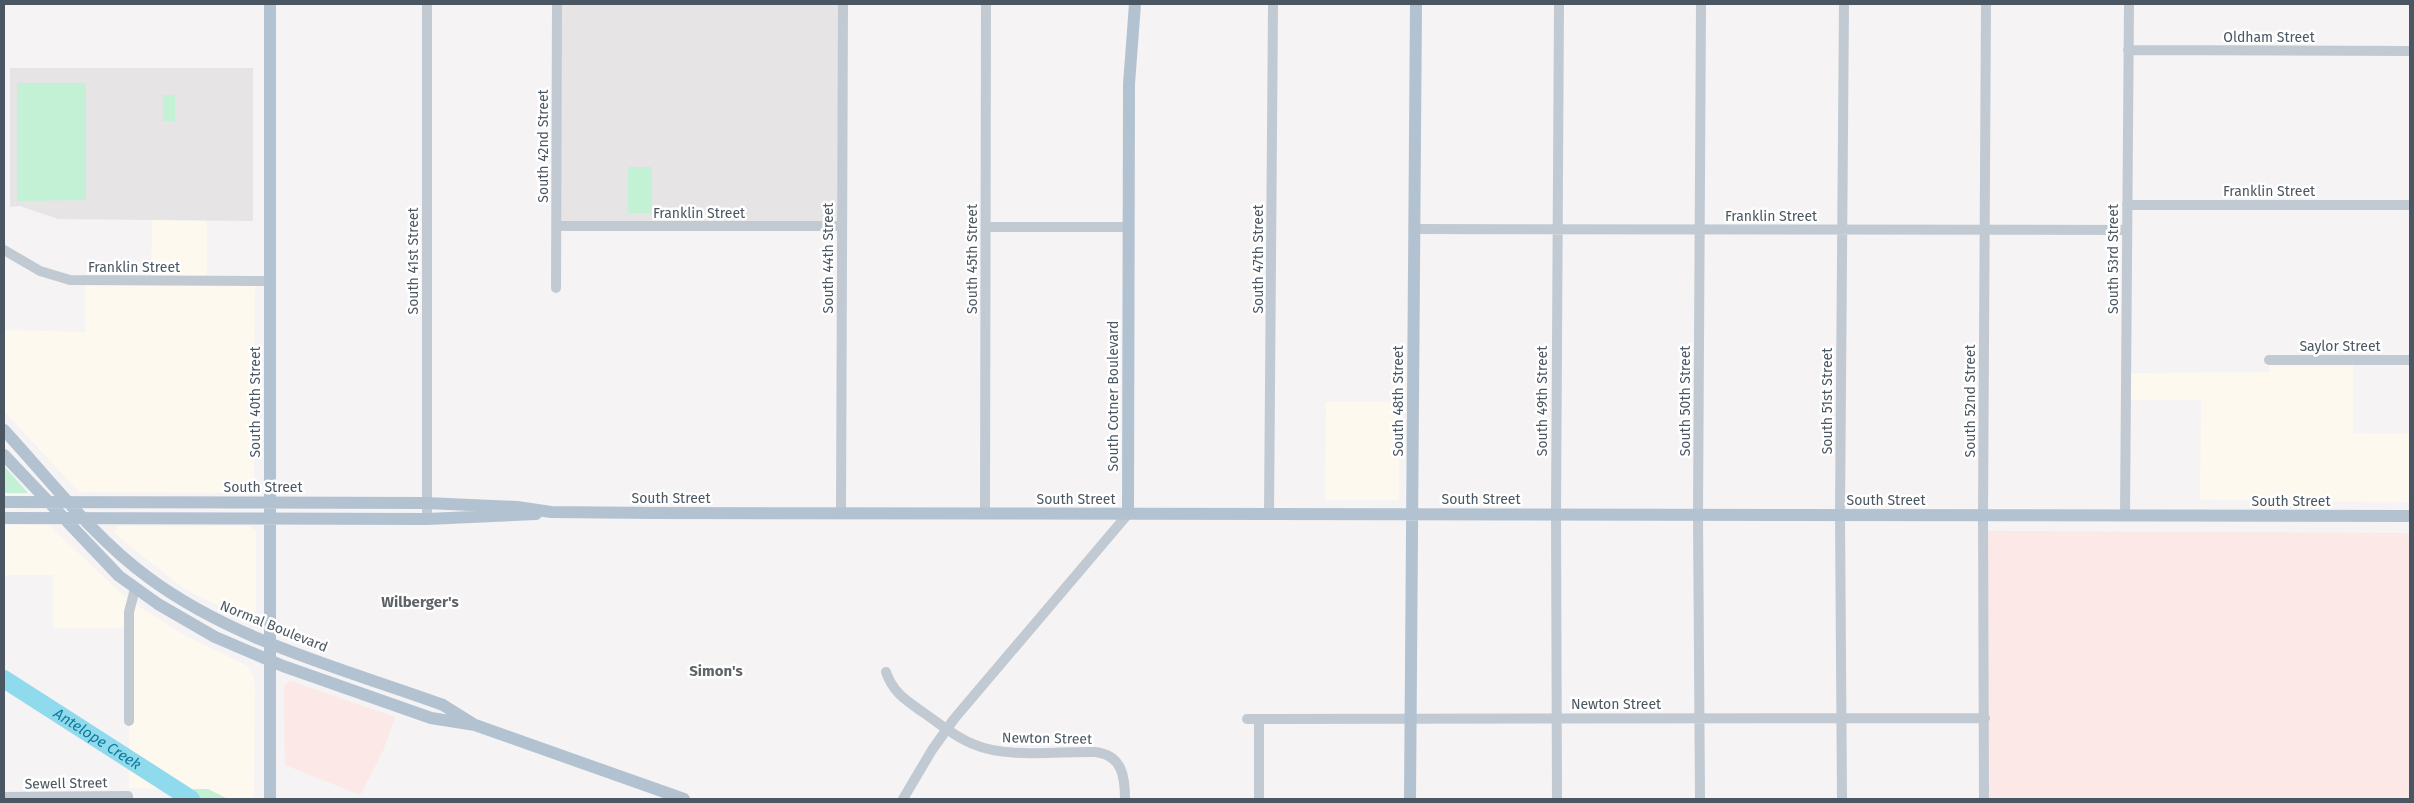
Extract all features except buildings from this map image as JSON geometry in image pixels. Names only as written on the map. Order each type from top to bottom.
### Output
[{"type":"main road","name":"South 40th Street","points":[[270,4],[270,799]]},
{"type":"main road","name":"South Cotner Boulevard","points":[[1128,514],[1129,84],[1134,4]]},
{"type":"main road","name":"South 48th Street","points":[[1410,799],[1416,4]]},
{"type":"main road","name":"Normal Boulevard","points":[[4,430],[126,560],[173,595],[225,624],[270,643],[444,705],[475,724],[684,799]]},
{"type":"main road","name":"Normal Boulevard","points":[[4,455],[63,518],[135,589],[215,637],[270,660],[431,718],[475,724]]},
{"type":"main road","name":"South Street","points":[[4,502],[426,503],[517,507],[551,512]]},
{"type":"main road","name":"South Street","points":[[4,518],[427,519],[519,516],[551,512],[2410,516]]},
{"type":"street","name":"South 41st Street","points":[[427,4],[427,519]]},
{"type":"street","name":"South 42nd Street","points":[[556,288],[557,4]]},
{"type":"street","name":"South 44th Street","points":[[841,513],[843,4]]},
{"type":"street","name":"South 45th Street","points":[[985,514],[986,4]]},
{"type":"street","name":"South 47th Street","points":[[1269,514],[1272,4]]},
{"type":"street","name":"South 49th Street","points":[[1557,799],[1556,514],[1559,4]]},
{"type":"street","name":"South 50th Street","points":[[1700,799],[1698,514],[1701,4]]},
{"type":"street","name":"South 51st Street","points":[[1842,799],[1840,515],[1844,4]]},
{"type":"street","name":"South 52nd Street","points":[[1984,799],[1983,515],[1986,4]]},
{"type":"street","name":"South 53rd Street","points":[[2125,515],[2129,4]]},
{"type":"street","name":"Oldham Street","points":[[2128,50],[2410,51]]},
{"type":"street","name":"Franklin Street","points":[[2127,205],[2410,206]]},
{"type":"street","name":"Franklin Street","points":[[556,226],[842,226]]},
{"type":"street","points":[[986,227],[1129,227]]},
{"type":"street","name":"Franklin Street","points":[[1414,229],[2127,230]]},
{"type":"street","name":"Franklin Street","points":[[4,250],[40,271],[70,280],[270,281]]},
{"type":"street","name":"Saylor Street","points":[[2270,360],[2410,360]]},
{"type":"street","points":[[902,799],[946,728],[1128,514]]},
{"type":"street","points":[[129,721],[129,612],[135,589]]},
{"type":"street","name":"Newton Street","points":[[886,672],[889,682],[898,694],[966,741],[987,749],[1027,752],[1095,752],[1109,755],[1119,763],[1124,774],[1124,799]]},
{"type":"street","name":"Newton Street","points":[[1247,719],[1557,717],[1985,718]]},
{"type":"street","points":[[1258,799],[1259,719]]},
{"type":"street","name":"Sewell Street","points":[[4,797],[128,797]]},
{"type":"shaded area","points":[[557,4],[843,4],[842,226],[556,226]]},
{"type":"shaded area","points":[[10,68],[253,68],[253,221],[58,219],[20,206],[10,207]]},
{"type":"shaded area","points":[[152,220],[207,220],[207,281],[255,281],[254,485],[248,493],[79,492],[4,411],[4,330],[85,332],[85,281],[151,281]]},
{"type":"shaded area","points":[[2269,360],[2353,360],[2353,433],[2410,434],[2410,502],[2200,500],[2201,400],[2126,400],[2126,373],[2269,372]]},
{"type":"shaded area","points":[[1326,402],[1399,402],[1399,500],[1325,500]]},
{"type":"shaded area","points":[[4,525],[49,525],[127,599],[186,636],[248,666],[254,677],[255,686],[254,799],[228,799],[208,789],[129,788],[129,628],[53,628],[53,575],[4,575]]},
{"type":"shaded area","points":[[119,526],[249,526],[256,531],[256,618],[250,622],[183,588],[120,538],[114,531]]},
{"type":"shaded area","points":[[1983,531],[2410,533],[2410,799],[1984,799]]},
{"type":"shaded area","points":[[290,681],[395,717],[383,751],[360,795],[285,765],[284,686]]},
{"type":"green space","points":[[17,83],[86,83],[86,200],[17,201]]},
{"type":"green space","points":[[163,95],[175,95],[175,121],[163,121]]},
{"type":"green space","points":[[628,167],[652,167],[652,213],[628,213]]},
{"type":"green space","points":[[4,466],[28,493],[4,493]]},
{"type":"green space","points":[[194,789],[208,789],[228,799],[194,799]]},
{"type":"waterway","name":"Antelope Creek","points":[[4,679],[191,799]]},
{"type":"district","name":"Wilberger's","points":[[420,602]]},
{"type":"district","name":"Simon's","points":[[716,671]]}]
